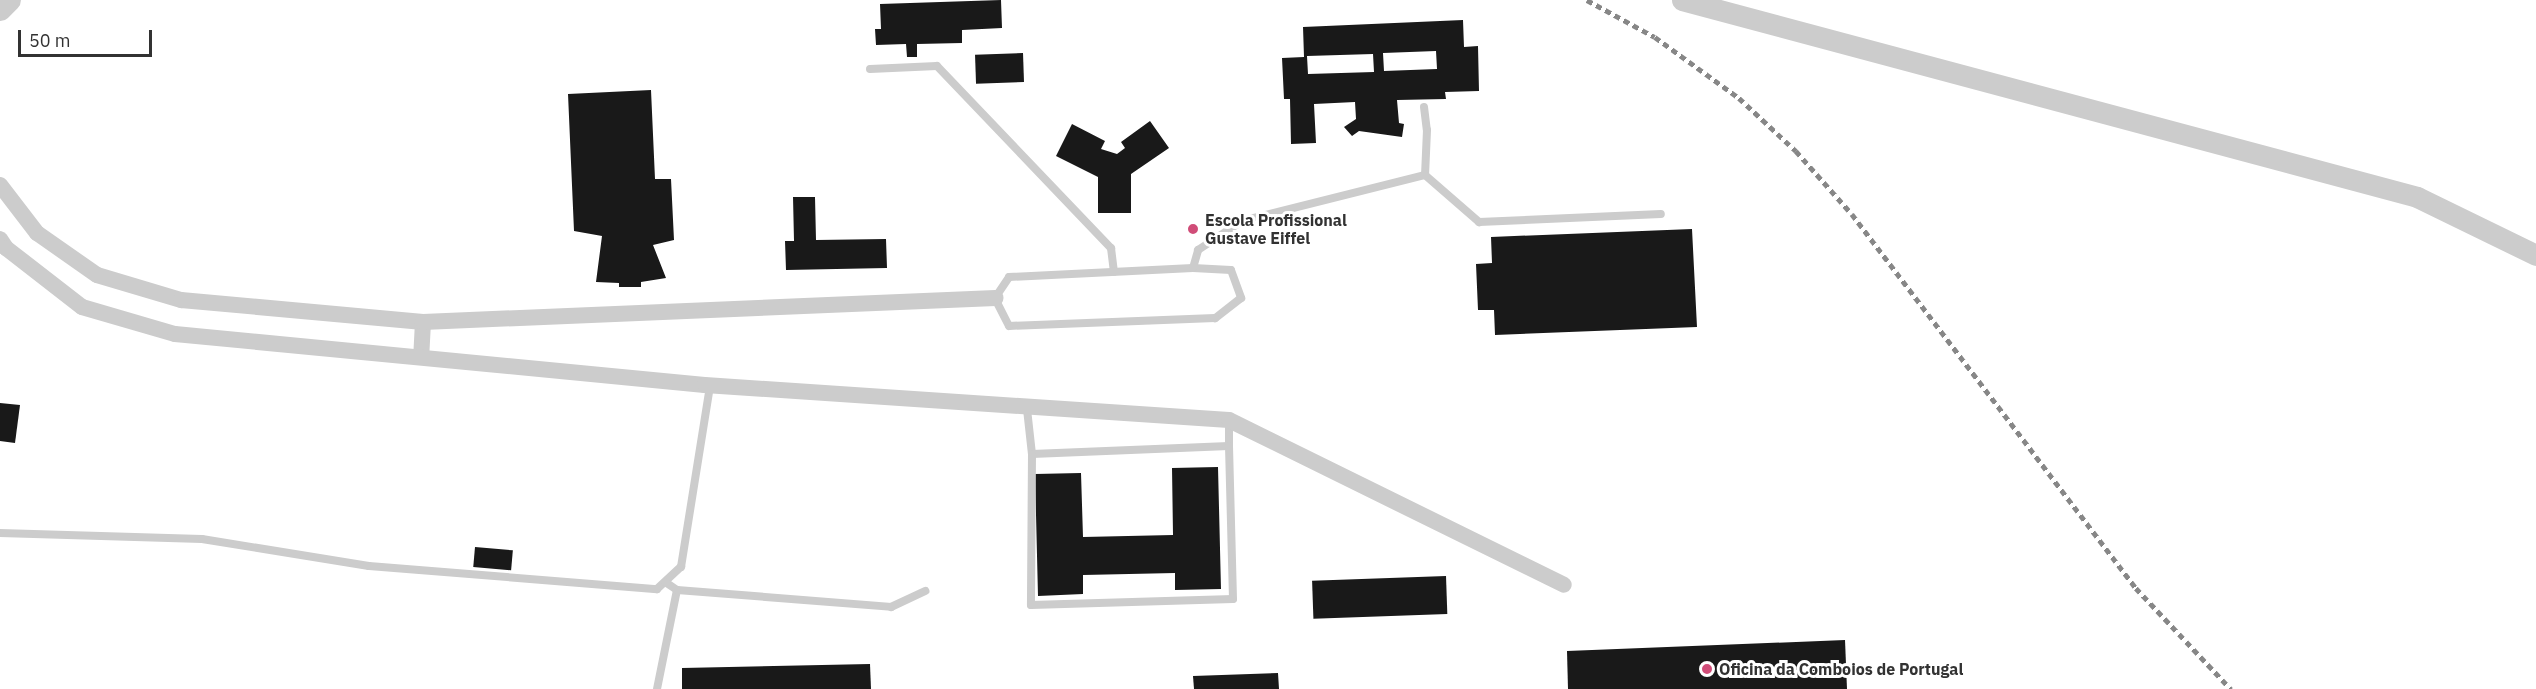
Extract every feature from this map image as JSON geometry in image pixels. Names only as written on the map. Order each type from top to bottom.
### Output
[{"type":"street","points":[[0,10],[10,0]]},
{"type":"street","points":[[1682,0],[2417,197],[2536,255]]},
{"type":"street","points":[[0,185],[37,233],[98,275],[181,300],[423,322],[995,298]]},
{"type":"street","points":[[0,239],[6,248],[82,307],[175,334],[710,386],[1027,410],[1229,420],[1564,585]]},
{"type":"street","points":[[421,357],[423,322]]},
{"type":"lane","points":[[870,69],[937,66],[1111,248],[1114,272]]},
{"type":"lane","points":[[1424,107],[1427,130],[1425,175]]},
{"type":"lane","points":[[1193,268],[1197,250],[1242,220],[1425,175]]},
{"type":"lane","points":[[1425,175],[1479,222],[1661,214]]},
{"type":"lane","points":[[1193,268],[1231,270],[1241,298],[1215,318],[1009,326],[995,298],[1009,277],[1114,272],[1193,268]]},
{"type":"lane","points":[[0,533],[202,539],[369,566],[657,589],[681,567],[710,386]]},
{"type":"lane","points":[[1027,410],[1032,454],[1031,605],[1233,599],[1229,420]]},
{"type":"lane","points":[[1032,454],[1228,446]]},
{"type":"lane","points":[[665,582],[677,590],[891,607],[926,591]]},
{"type":"lane","points":[[657,689],[677,590]]},
{"type":"building","points":[[1001,0],[1002,28],[962,30],[962,43],[917,44],[917,57],[907,57],[906,44],[876,45],[875,29],[881,29],[880,4]]},
{"type":"building","points":[[1463,20],[1464,47],[1478,46],[1479,91],[1445,92],[1446,99],[1397,100],[1399,123],[1404,124],[1402,137],[1359,131],[1352,136],[1344,127],[1356,119],[1355,102],[1314,104],[1316,143],[1291,144],[1290,99],[1284,99],[1282,58],[1304,57],[1303,27]],"holes":[[[1436,51],[1437,69],[1384,71],[1383,53]],[[1373,54],[1374,72],[1308,74],[1307,56]]]},
{"type":"building","points":[[1023,53],[1024,82],[976,84],[975,55]]},
{"type":"building","points":[[651,90],[655,179],[671,179],[674,240],[653,245],[666,278],[641,282],[641,287],[619,287],[619,283],[596,282],[602,236],[574,231],[568,94]]},
{"type":"building","points":[[1150,121],[1169,148],[1131,174],[1131,213],[1098,213],[1098,177],[1056,156],[1072,124],[1105,141],[1101,149],[1117,154],[1125,148],[1121,142]]},
{"type":"building","points":[[793,197],[815,197],[816,240],[886,239],[887,268],[786,270],[785,241],[794,241]]},
{"type":"building","points":[[1692,229],[1697,327],[1495,335],[1494,310],[1478,310],[1476,264],[1492,263],[1491,237]]},
{"type":"building","points":[[0,403],[20,405],[15,443],[0,441]]},
{"type":"building","points":[[1218,467],[1221,589],[1175,590],[1175,573],[1083,575],[1083,594],[1038,596],[1035,474],[1081,473],[1083,537],[1173,535],[1172,468]]},
{"type":"building","points":[[475,547],[513,550],[511,570],[473,567]]},
{"type":"building","points":[[1446,576],[1447,614],[1313,619],[1312,581]]},
{"type":"building","name":"Oficina da Comboios de Portugal","points":[[1845,640],[1847,689],[1568,689],[1567,651]]},
{"type":"building","points":[[870,664],[871,689],[682,689],[682,668]]},
{"type":"building","points":[[1278,673],[1279,689],[1194,689],[1193,676]]},
{"type":"railway","points":[[1587,0],[1655,37],[1739,98],[1796,151],[1852,214],[2136,588],[2231,689]]},
{"type":"place","name":"Escola Profissional Gustave Eiffel","points":[[1193,229]]},
{"type":"place","name":"Oficina da Comboios de Portugal","points":[[1707,669]]}]
